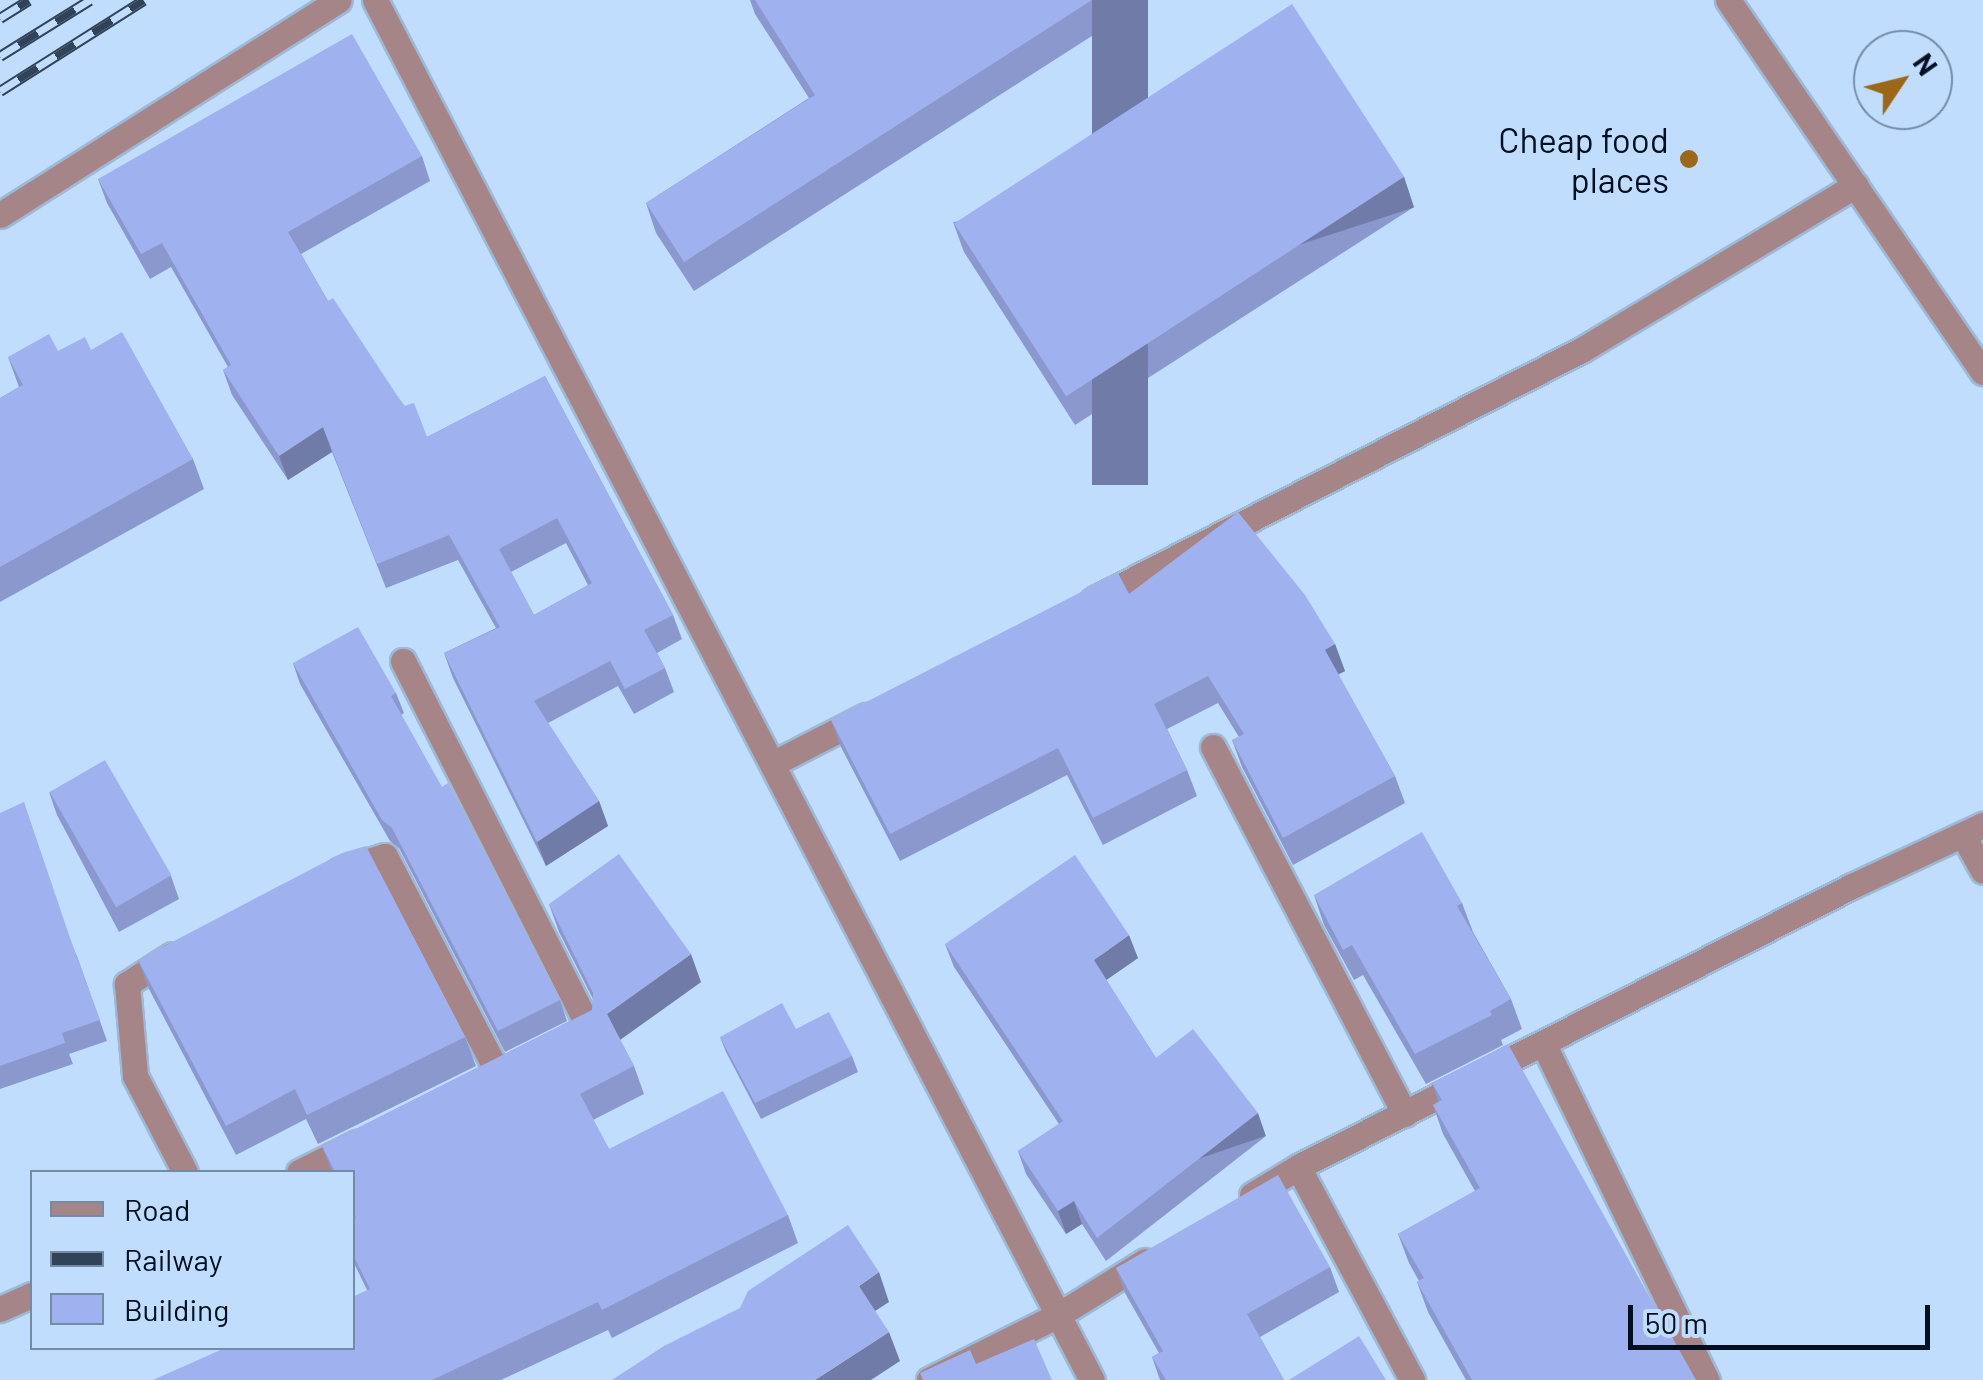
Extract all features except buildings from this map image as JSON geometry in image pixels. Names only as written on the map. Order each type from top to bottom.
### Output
[{"type":"street","points":[[0,215],[340,0]]},
{"type":"street","points":[[375,0],[1092,1380]]},
{"type":"street","points":[[1728,0],[1983,372]]},
{"type":"street","points":[[1074,610],[1583,349],[1856,185]]},
{"type":"street","points":[[312,878],[385,856],[490,1077],[589,1028],[403,661]]},
{"type":"street","points":[[772,764],[896,701]]},
{"type":"street","points":[[1213,746],[1405,1114]]},
{"type":"street","points":[[1230,1209],[1298,1167],[1852,886],[1973,830],[1983,871]]},
{"type":"street","points":[[183,1170],[135,1076],[126,984],[193,942]]},
{"type":"street","points":[[1544,1045],[1708,1380]]},
{"type":"street","points":[[303,1170],[382,1131]]},
{"type":"street","points":[[1298,1167],[1412,1380]]},
{"type":"street","points":[[929,1380],[1060,1314],[1162,1251]]},
{"type":"street","points":[[0,1310],[30,1296]]},
{"type":"railway","points":[[0,18],[29,0]]},
{"type":"railway","points":[[0,56],[90,0]]},
{"type":"railway","points":[[0,91],[144,0]]},
{"type":"place","name":"Cheap food places","points":[[1689,159]]}]
